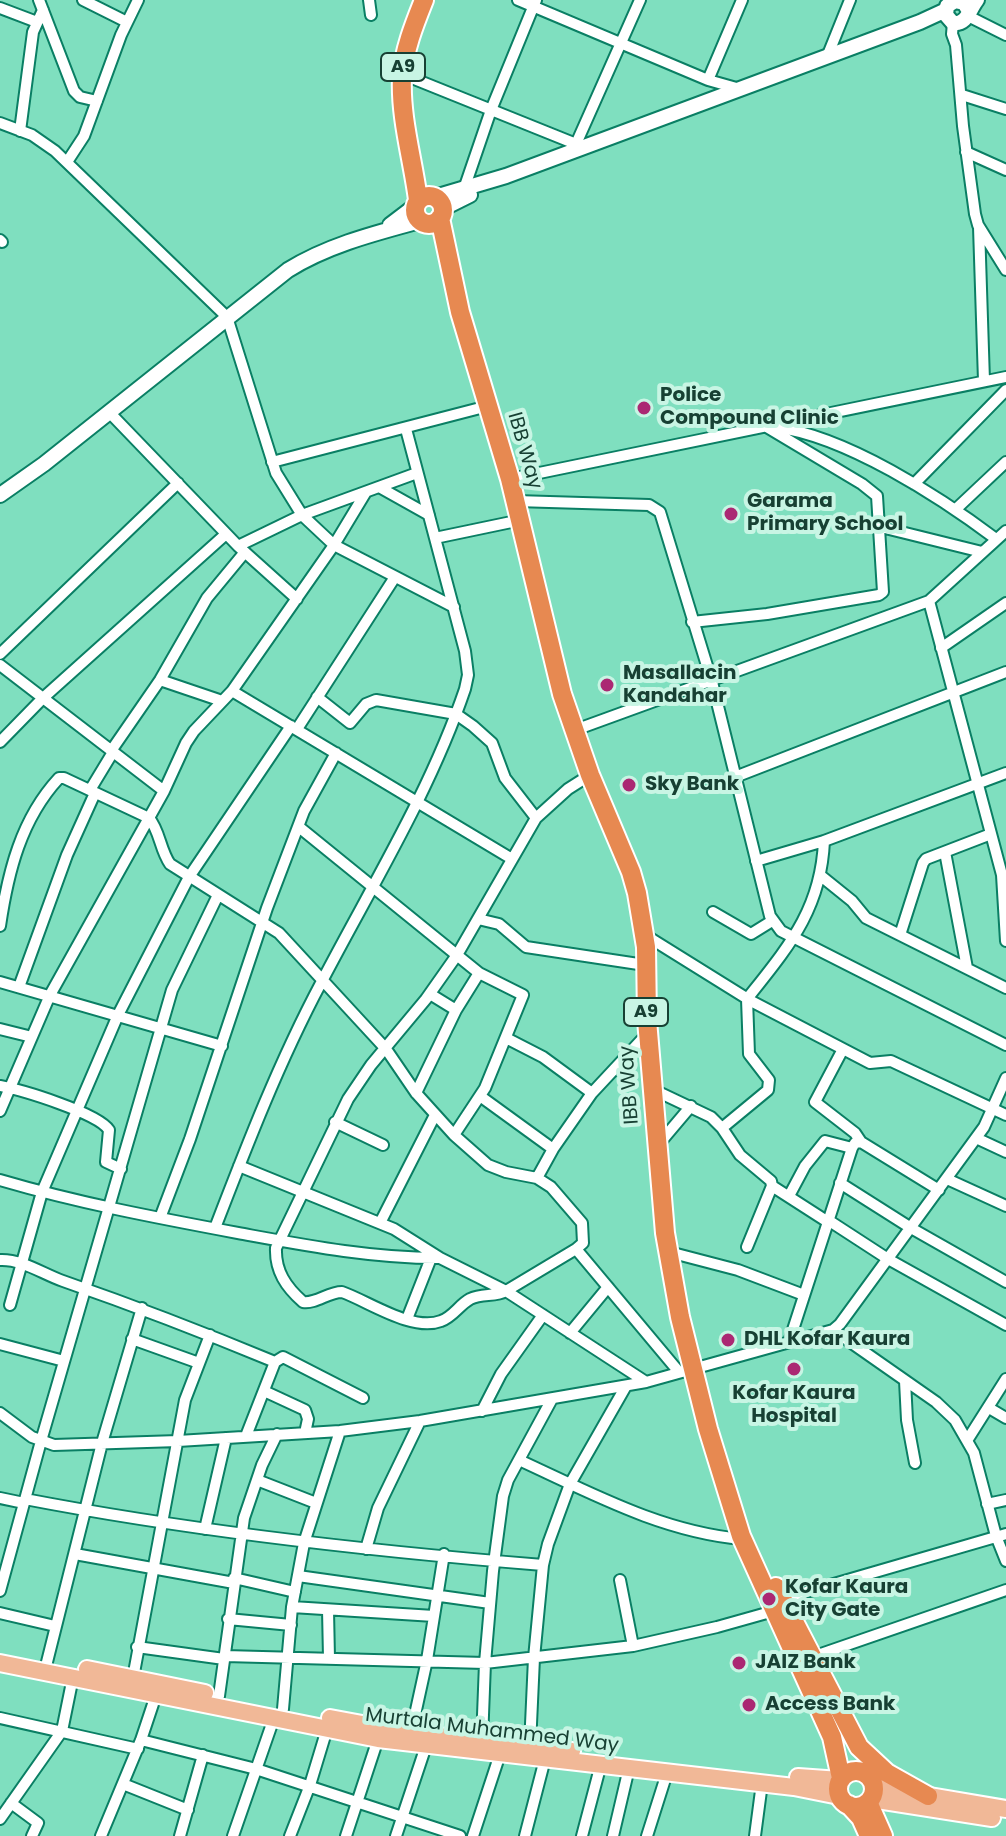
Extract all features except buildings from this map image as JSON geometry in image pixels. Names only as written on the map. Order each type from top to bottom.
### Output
[{"type":"highway","name":"A9","points":[[424,0],[410,38],[402,74],[402,100],[428,209]]},
{"type":"highway","name":"IBB Way","points":[[428,209],[454,285],[510,479],[562,694],[590,775],[631,872],[645,935],[656,1146],[686,1370],[746,1548],[778,1605],[850,1785]]},
{"type":"highway","points":[[778,1605],[812,1657],[859,1747],[887,1773],[928,1796]]},
{"type":"highway","name":"A9","points":[[850,1785],[869,1836]]},
{"type":"highway","points":[[850,1785],[858,1807],[870,1801],[883,1836]]},
{"type":"main road","name":"Murtala Muhammed Way","points":[[0,1653],[133,1678],[158,1689],[278,1714],[482,1741],[501,1749],[545,1759],[762,1783],[850,1785]]},
{"type":"main road","name":"Murtala Muhammed Way","points":[[0,1663],[73,1677],[219,1696],[327,1729],[426,1746],[501,1749],[530,1746],[850,1785]]},
{"type":"main road","points":[[850,1785],[1006,1809]]},
{"type":"main road","points":[[870,1801],[1006,1820]]},
{"type":"street","points":[[83,0],[127,22]]},
{"type":"street","points":[[67,162],[84,136],[138,0]]},
{"type":"street","points":[[369,0],[371,15]]},
{"type":"street","points":[[518,0],[535,3],[708,80],[740,89]]},
{"type":"street","points":[[580,145],[640,0]]},
{"type":"street","points":[[708,80],[742,0]]},
{"type":"street","points":[[827,57],[850,0]]},
{"type":"street","points":[[464,189],[491,110],[535,3]]},
{"type":"street","points":[[41,5],[74,91],[80,97],[97,101]]},
{"type":"street","points":[[20,131],[33,32],[41,5]]},
{"type":"street","points":[[0,8],[37,22]]},
{"type":"street","points":[[955,8],[952,34],[956,45],[966,152],[978,225],[984,381]]},
{"type":"street","points":[[0,495],[305,259],[379,232],[580,145],[955,8],[1006,35]]},
{"type":"street","points":[[402,74],[580,145]]},
{"type":"street","points":[[962,95],[1006,109]]},
{"type":"street","points":[[0,123],[45,144],[67,162],[227,317],[272,462],[282,486],[302,515],[334,545],[454,607]]},
{"type":"street","points":[[966,152],[1006,170]]},
{"type":"street","points":[[428,209],[464,189],[506,176]]},
{"type":"street","points":[[978,225],[1006,270]]},
{"type":"street","points":[[510,479],[1006,377]]},
{"type":"street","points":[[914,484],[1006,390]]},
{"type":"street","points":[[272,462],[488,406]]},
{"type":"street","points":[[109,412],[241,549],[297,599]]},
{"type":"street","points":[[765,426],[784,428],[841,448],[890,470],[956,509],[996,539]]},
{"type":"street","points":[[692,622],[767,614],[879,595],[884,587],[877,496],[765,426]]},
{"type":"street","points":[[215,1228],[292,1041],[417,801],[456,714],[468,675],[454,607],[406,429]]},
{"type":"street","points":[[956,509],[1006,462]]},
{"type":"street","points":[[19,987],[67,855],[112,751],[241,549],[302,515],[417,473]]},
{"type":"street","points":[[0,654],[178,483]]},
{"type":"street","points":[[379,487],[429,515]]},
{"type":"street","points":[[0,1111],[5,1087],[50,995],[194,731],[232,691],[334,545],[366,492]]},
{"type":"street","points":[[516,501],[656,507],[712,682],[772,921],[781,931],[1006,1045]]},
{"type":"street","points":[[435,538],[521,520]]},
{"type":"street","points":[[881,527],[982,552]]},
{"type":"street","points":[[575,730],[929,601],[1006,531]]},
{"type":"street","points":[[0,742],[43,698],[226,534]]},
{"type":"street","points":[[10,1305],[42,1192],[74,1110],[118,1015],[189,877],[317,697],[395,577]]},
{"type":"street","points":[[929,601],[1004,874],[1006,941]]},
{"type":"street","points":[[941,648],[1006,603]]},
{"type":"street","points":[[0,665],[164,791]]},
{"type":"street","points":[[735,777],[1006,672]]},
{"type":"street","points":[[160,680],[222,701]]},
{"type":"street","points":[[232,691],[512,859]]},
{"type":"street","points":[[317,697],[350,723],[366,704],[376,700],[456,714],[492,743],[505,778],[536,818]]},
{"type":"street","points":[[160,1218],[304,811],[336,753]]},
{"type":"street","points":[[756,861],[824,841],[1006,773]]},
{"type":"street","points":[[0,926],[20,838],[35,808],[59,778],[64,778],[149,818],[170,864],[279,933],[386,1049],[416,1093],[454,1135],[488,1165],[537,1178],[551,1187],[582,1223],[583,1243],[576,1249],[498,1295],[470,1299],[448,1317],[435,1323],[390,1315],[342,1292],[333,1292],[310,1303],[303,1302],[288,1287],[278,1269],[278,1240],[355,1087],[386,1049],[430,994],[457,955],[536,818],[568,789],[590,775]]},
{"type":"street","points":[[299,827],[479,973],[523,995],[480,1096],[454,1135]]},
{"type":"street","points":[[900,935],[923,863],[991,834]]},
{"type":"street","points":[[722,1128],[751,1106],[770,1085],[749,1054],[747,999],[795,938],[821,876],[824,841]]},
{"type":"street","points":[[945,852],[967,968]]},
{"type":"street","points":[[821,876],[852,901],[866,918],[1006,988]]},
{"type":"street","points":[[1,1584],[172,990],[218,895]]},
{"type":"street","points":[[713,912],[751,934],[772,921]]},
{"type":"street","points":[[478,919],[499,924],[526,947],[645,965]]},
{"type":"street","points":[[645,935],[747,999],[870,1063],[891,1061],[1006,1115]]},
{"type":"street","points":[[416,1093],[456,1010],[479,973]]},
{"type":"street","points":[[0,982],[222,1046]]},
{"type":"street","points":[[430,994],[456,1010]]},
{"type":"street","points":[[0,1029],[32,1037]]},
{"type":"street","points":[[537,1178],[592,1093],[648,1033]]},
{"type":"street","points":[[506,1038],[543,1057],[592,1093]]},
{"type":"street","points":[[789,1342],[840,1183],[856,1145],[855,1133],[815,1102],[843,1049]]},
{"type":"street","points":[[0,1415],[41,1441],[54,1445],[340,1431],[420,1421],[646,1382],[833,1330],[976,1138],[1006,1078]]},
{"type":"street","points":[[5,1087],[74,1110],[106,1125],[109,1130],[106,1162],[121,1169]]},
{"type":"street","points":[[652,1089],[711,1117],[740,1155],[771,1181],[772,1186],[747,1247]]},
{"type":"street","points":[[480,1096],[553,1149]]},
{"type":"street","points":[[656,1146],[691,1106]]},
{"type":"street","points":[[380,1223],[435,1115]]},
{"type":"street","points":[[335,1122],[383,1145]]},
{"type":"street","points":[[976,1138],[1006,1152]]},
{"type":"street","points":[[789,1196],[805,1166],[825,1141],[856,1145],[939,1190]]},
{"type":"street","points":[[239,1166],[394,1229],[436,1258],[506,1291],[646,1382]]},
{"type":"street","points":[[947,1179],[1006,1206]]},
{"type":"street","points":[[0,1180],[160,1218],[278,1240],[378,1256],[436,1258]]},
{"type":"street","points":[[840,1183],[1006,1282]]},
{"type":"street","points":[[772,1186],[888,1259],[1006,1325]]},
{"type":"street","points":[[576,1249],[686,1370]]},
{"type":"street","points":[[669,1252],[738,1270],[804,1295]]},
{"type":"street","points":[[407,1319],[436,1258]]},
{"type":"street","points":[[0,1260],[21,1263],[275,1362]]},
{"type":"street","points":[[570,1333],[608,1287]]},
{"type":"street","points":[[47,1662],[102,1443],[142,1308]]},
{"type":"street","points":[[482,1411],[501,1374],[543,1315]]},
{"type":"street","points":[[833,1330],[946,1411],[968,1439],[987,1504],[1001,1535],[1006,1561]]},
{"type":"street","points":[[133,1678],[185,1400],[210,1335]]},
{"type":"street","points":[[132,1339],[199,1363]]},
{"type":"street","points":[[0,1344],[64,1361]]},
{"type":"street","points":[[246,1436],[275,1362],[283,1357],[363,1398]]},
{"type":"street","points":[[968,1439],[1006,1379]]},
{"type":"street","points":[[905,1381],[907,1420],[915,1463]]},
{"type":"street","points":[[530,1746],[543,1565],[570,1484],[626,1386]]},
{"type":"street","points":[[264,1391],[305,1410],[308,1419],[305,1433]]},
{"type":"street","points":[[482,1741],[490,1603],[503,1496],[508,1480],[552,1399]]},
{"type":"street","points":[[989,1408],[1006,1418]]},
{"type":"street","points":[[366,1549],[378,1508],[420,1421]]},
{"type":"street","points":[[233,1836],[278,1714],[304,1543],[340,1431]]},
{"type":"street","points":[[219,1696],[241,1534],[257,1480],[277,1434]]},
{"type":"street","points":[[205,1529],[226,1438]]},
{"type":"street","points":[[519,1460],[662,1524],[746,1548]]},
{"type":"street","points":[[257,1480],[316,1503]]},
{"type":"street","points":[[0,1498],[304,1543],[543,1565]]},
{"type":"street","points":[[987,1504],[1006,1500]]},
{"type":"street","points":[[137,1647],[225,1657],[485,1663],[633,1646],[717,1627],[1001,1535]]},
{"type":"street","points":[[75,1554],[295,1592]]},
{"type":"street","points":[[411,1733],[427,1660],[444,1554]]},
{"type":"street","points":[[298,1576],[490,1603]]},
{"type":"street","points":[[620,1580],[633,1646]]},
{"type":"street","points":[[812,1657],[1006,1590]]},
{"type":"street","points":[[292,1607],[434,1616]]},
{"type":"street","points":[[328,1610],[329,1658]]},
{"type":"street","points":[[0,1613],[55,1626]]},
{"type":"street","points":[[228,1619],[291,1625]]},
{"type":"street","points":[[0,1819],[62,1731],[73,1677]]},
{"type":"street","points":[[101,1836],[140,1744],[158,1689]]},
{"type":"street","points":[[0,1718],[203,1755],[310,1785],[460,1836]]},
{"type":"street","points":[[290,1836],[327,1729]]},
{"type":"street","points":[[346,1836],[378,1739]]},
{"type":"street","points":[[396,1836],[426,1746]]},
{"type":"street","points":[[473,1836],[501,1749]]},
{"type":"street","points":[[180,1836],[203,1755]]},
{"type":"street","points":[[525,1836],[545,1759]]},
{"type":"street","points":[[582,1836],[601,1764]]},
{"type":"street","points":[[613,1836],[629,1768]]},
{"type":"street","points":[[647,1836],[667,1773]]},
{"type":"street","points":[[755,1836],[762,1783]]},
{"type":"street","points":[[123,1784],[188,1810]]},
{"type":"street","points":[[11,1803],[38,1823],[32,1836]]},
{"type":"place","name":"Police Compound Clinic","points":[[644,408]]},
{"type":"place","name":"Garama Primary School","points":[[731,514]]},
{"type":"place","name":"Masallacin Kandahar","points":[[607,685]]},
{"type":"place","name":"Sky Bank","points":[[629,785]]},
{"type":"place","name":"DHL Kofar Kaura","points":[[728,1340]]},
{"type":"place","name":"Kofar Kaura Hospital","points":[[794,1369]]},
{"type":"place","name":"Kofar Kaura City Gate","points":[[769,1599]]},
{"type":"place","name":"JAIZ Bank","points":[[739,1663]]},
{"type":"place","name":"Access Bank","points":[[749,1705]]}]
